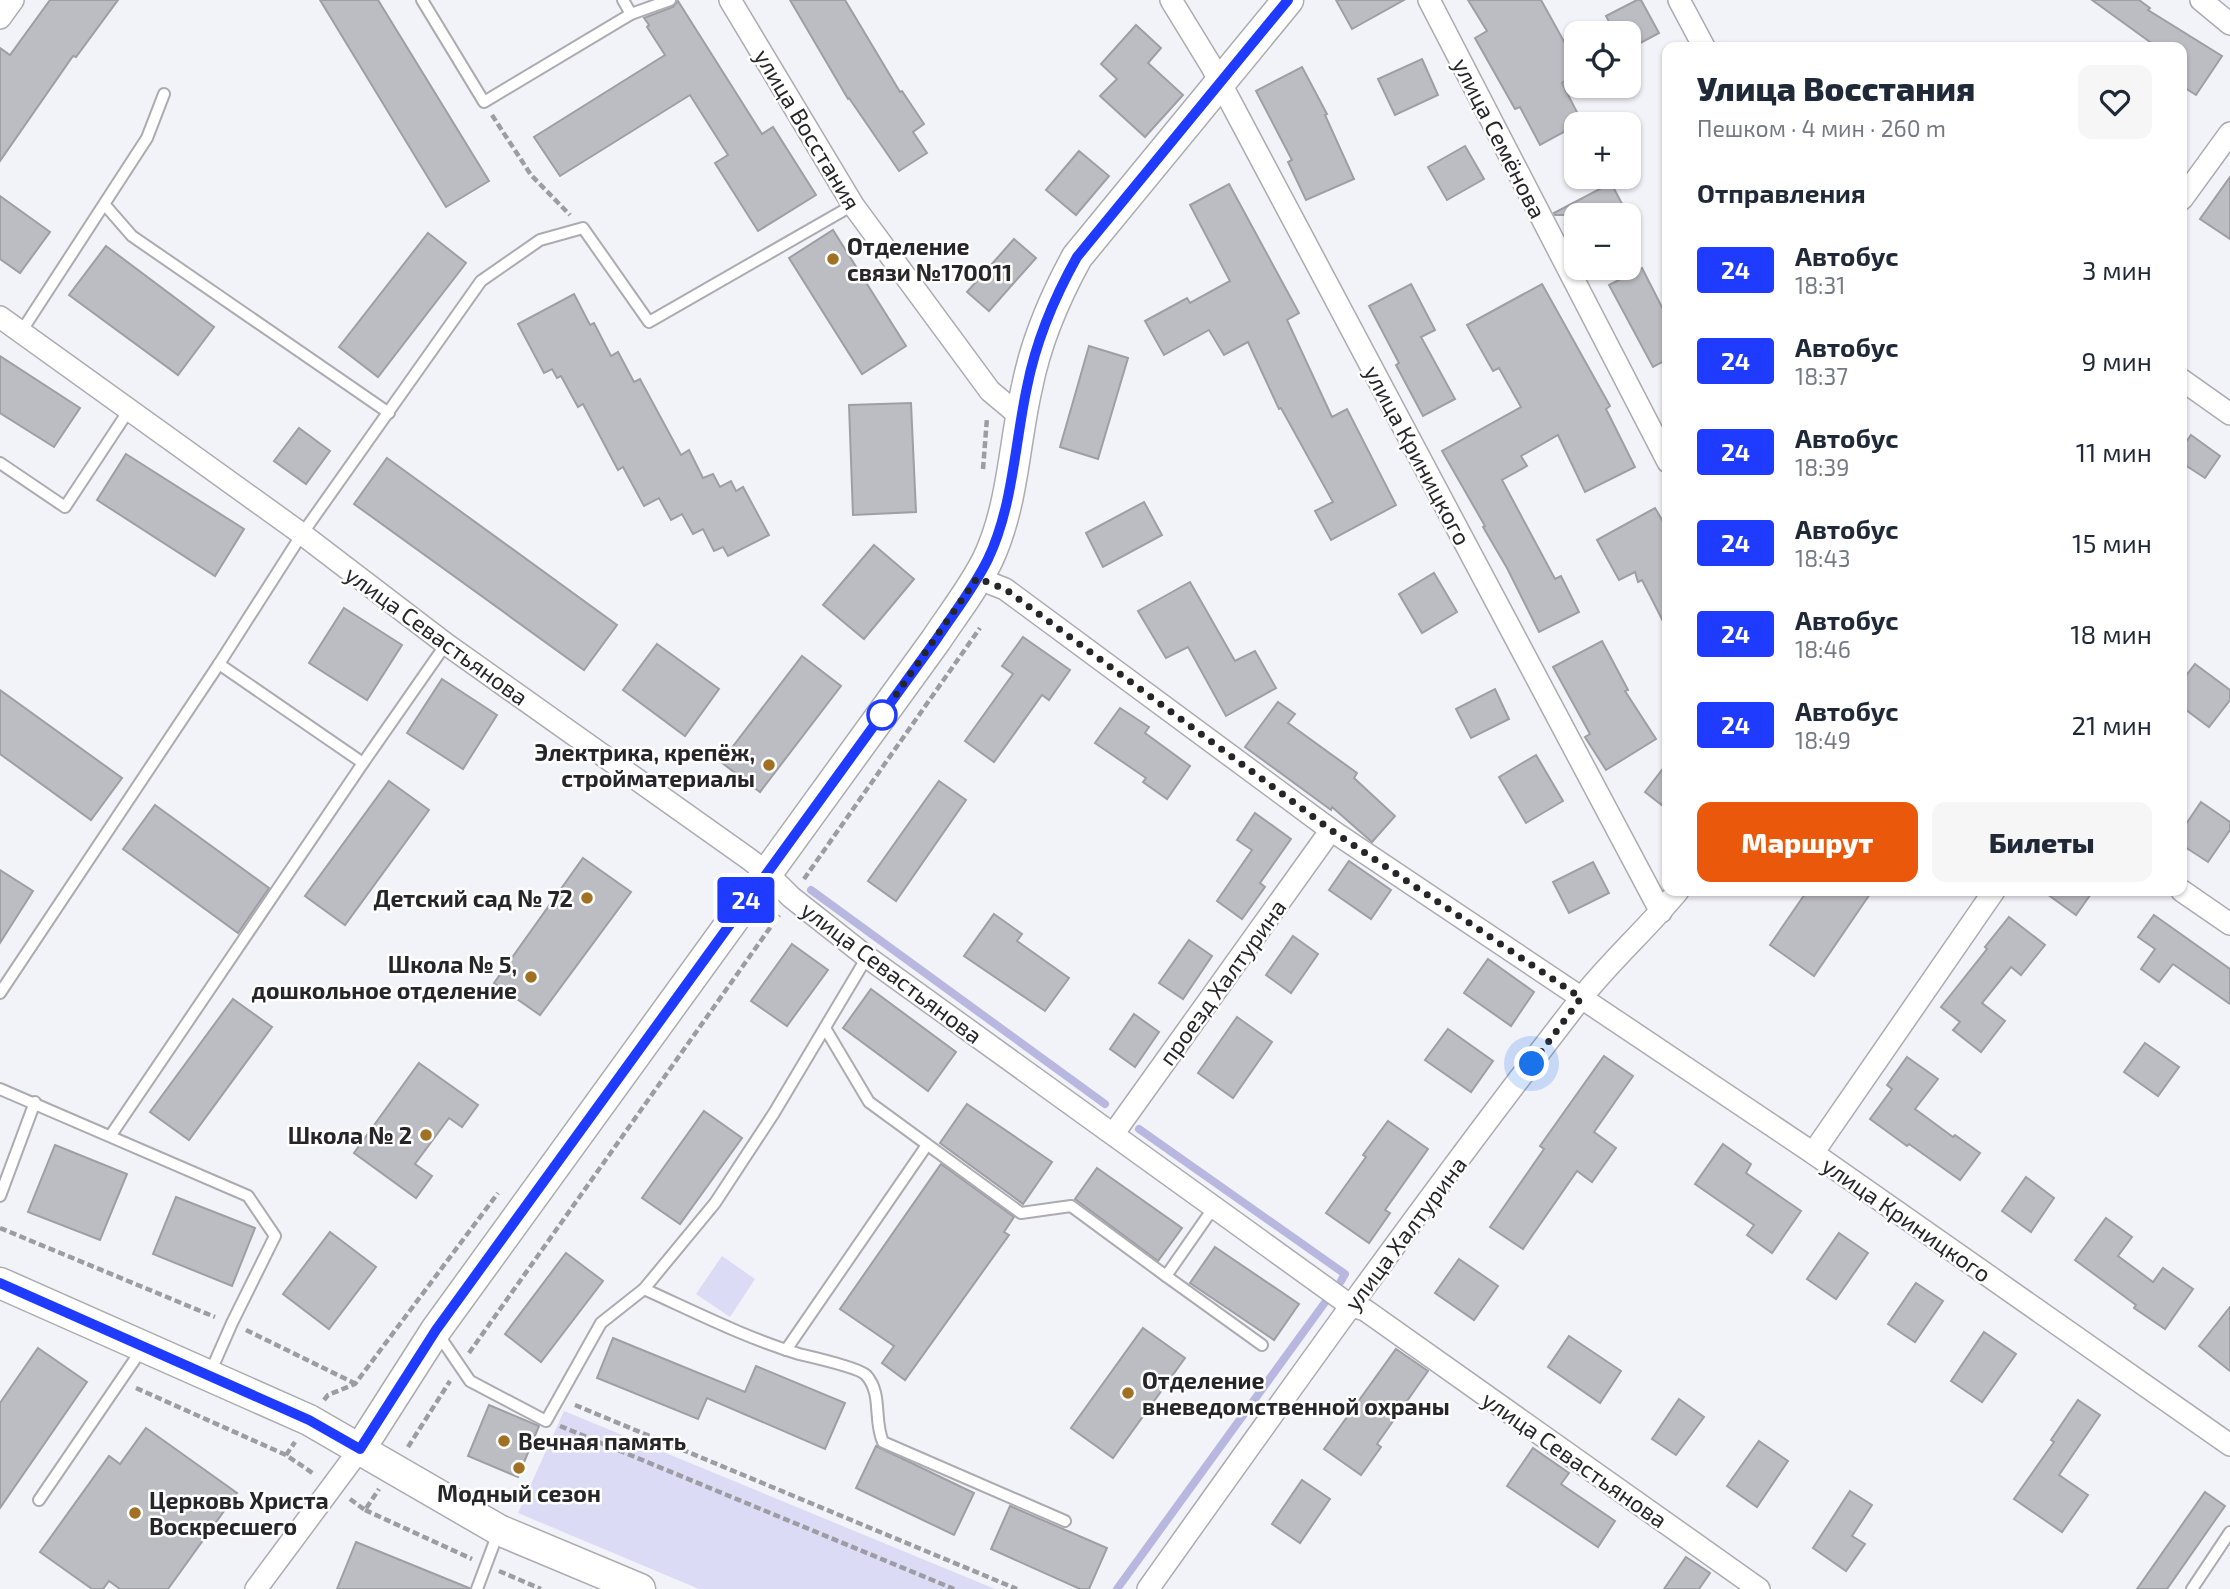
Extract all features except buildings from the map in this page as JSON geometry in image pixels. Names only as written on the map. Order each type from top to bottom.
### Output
[{"type":"main road","points":[[360,1449],[436,1330],[936,640],[977,578],[988,558],[1001,518],[1028,380],[1041,334],[1077,257],[1221,85],[1288,0]]},
{"type":"main road","points":[[0,1283],[309,1420],[499,1530],[640,1589]]},
{"type":"street","points":[[0,18],[13,0]]},
{"type":"street","name":"улица Восстания","points":[[730,0],[853,205],[990,391],[1021,417]]},
{"type":"street","name":"улица Криницкого","points":[[1171,0],[1221,85],[1661,912]]},
{"type":"street","name":"улица Семёнова","points":[[1429,0],[1662,450]]},
{"type":"street","points":[[1679,0],[1701,42]]},
{"type":"street","points":[[2201,0],[2230,24]]},
{"type":"street","points":[[2187,192],[2230,133]]},
{"type":"street","name":"улица Севастьянова","points":[[0,317],[302,534],[446,644],[766,872],[791,897],[867,957],[1114,1133],[1214,1208],[1350,1306],[1365,1310],[1759,1589]]},
{"type":"street","points":[[2187,384],[2230,414]]},
{"type":"street","points":[[977,578],[1005,589],[1331,830],[1581,998]]},
{"type":"street","name":"проезд Халтурина","points":[[1114,1133],[1331,830]]},
{"type":"street","points":[[2187,894],[2230,924]]},
{"type":"street","name":"улица Халтурина","points":[[1148,1589],[1350,1306],[1581,998],[1674,896]]},
{"type":"street","points":[[1813,1153],[1991,896]]},
{"type":"street","name":"улица Криницкого","points":[[1581,998],[1813,1153],[2230,1445]]},
{"type":"street","points":[[256,1589],[360,1449]]},
{"type":"lane","points":[[422,0],[484,102],[631,14],[670,0]]},
{"type":"lane","points":[[623,0],[631,14]]},
{"type":"lane","points":[[21,332],[147,138],[164,94]]},
{"type":"lane","points":[[105,205],[132,236],[388,413]]},
{"type":"lane","points":[[0,993],[219,664],[302,534],[481,281],[540,240],[583,228],[649,322],[853,205]]},
{"type":"lane","points":[[0,463],[65,507],[129,410]]},
{"type":"lane","points":[[111,1135],[446,644]]},
{"type":"lane","points":[[219,664],[363,763]]},
{"type":"lane","points":[[436,1330],[470,1381],[490,1394],[546,1421],[601,1322],[644,1289],[715,1203],[774,1114],[867,957]]},
{"type":"lane","points":[[825,1028],[869,1102],[927,1145],[1021,1213],[1072,1206],[1262,1345]]},
{"type":"lane","points":[[0,1089],[248,1196],[275,1236],[209,1376]]},
{"type":"lane","points":[[0,1196],[35,1102]]},
{"type":"lane","points":[[786,1350],[927,1145]]},
{"type":"lane","points":[[1166,1276],[1214,1208]]},
{"type":"lane","points":[[644,1289],[786,1350],[864,1373],[876,1394],[878,1431],[883,1442],[1065,1521]]},
{"type":"lane","points":[[39,1500],[144,1347]]},
{"type":"lane","points":[[477,1589],[499,1530]]},
{"type":"lane","points":[[2192,1589],[2230,1532]]},
{"type":"path","points":[[484,102],[531,175],[583,228]]},
{"type":"path","points":[[982,481],[990,391]]},
{"type":"path","points":[[365,1510],[460,1366],[966,651],[1005,589]]},
{"type":"path","points":[[0,1228],[232,1323],[355,1384]]},
{"type":"path","points":[[121,1381],[286,1455],[365,1510],[541,1589]]},
{"type":"path","points":[[559,1399],[1017,1589]]},
{"type":"path","points":[[546,1421],[954,1589]]},
{"type":"shaded area","points":[[722,1256],[755,1279],[730,1317],[696,1294]]},
{"type":"shaded area","points":[[564,1411],[995,1589],[699,1589],[518,1513]]},
{"type":"waterway","points":[[811,890],[1105,1104]]},
{"type":"waterway","points":[[1139,1129],[1345,1274],[1341,1281]]},
{"type":"waterway","points":[[1117,1589],[1326,1301]]},
{"type":"bus line","name":"24","points":[[0,1283],[309,1420],[360,1449],[436,1330],[936,640],[977,578],[988,558],[1003,509],[1016,454],[1032,361],[1063,282],[1077,257],[1107,219],[1221,85],[1288,0]]},
{"type":"place","name":"Отделение связи №170011","points":[[833,259]]},
{"type":"place","name":"Электрика, крепёж, стройматериалы","points":[[769,765]]},
{"type":"place","name":"Детский сад № 72","points":[[587,898]]},
{"type":"place","name":"Школа № 5, дошкольное отделение","points":[[531,977]]},
{"type":"place","name":"Школа № 2","points":[[426,1135]]},
{"type":"place","name":"Отделение вневедомственной охраны","points":[[1128,1393]]},
{"type":"place","name":"Вечная память","points":[[504,1441]]},
{"type":"place","name":"Модный сезон","points":[[519,1468]]},
{"type":"place","name":"Церковь Христа Воскресшего","points":[[135,1513]]},
{"type":"route","points":[[882,715],[977,578],[1005,589],[1331,830],[1581,998],[1532,1064]]}]
